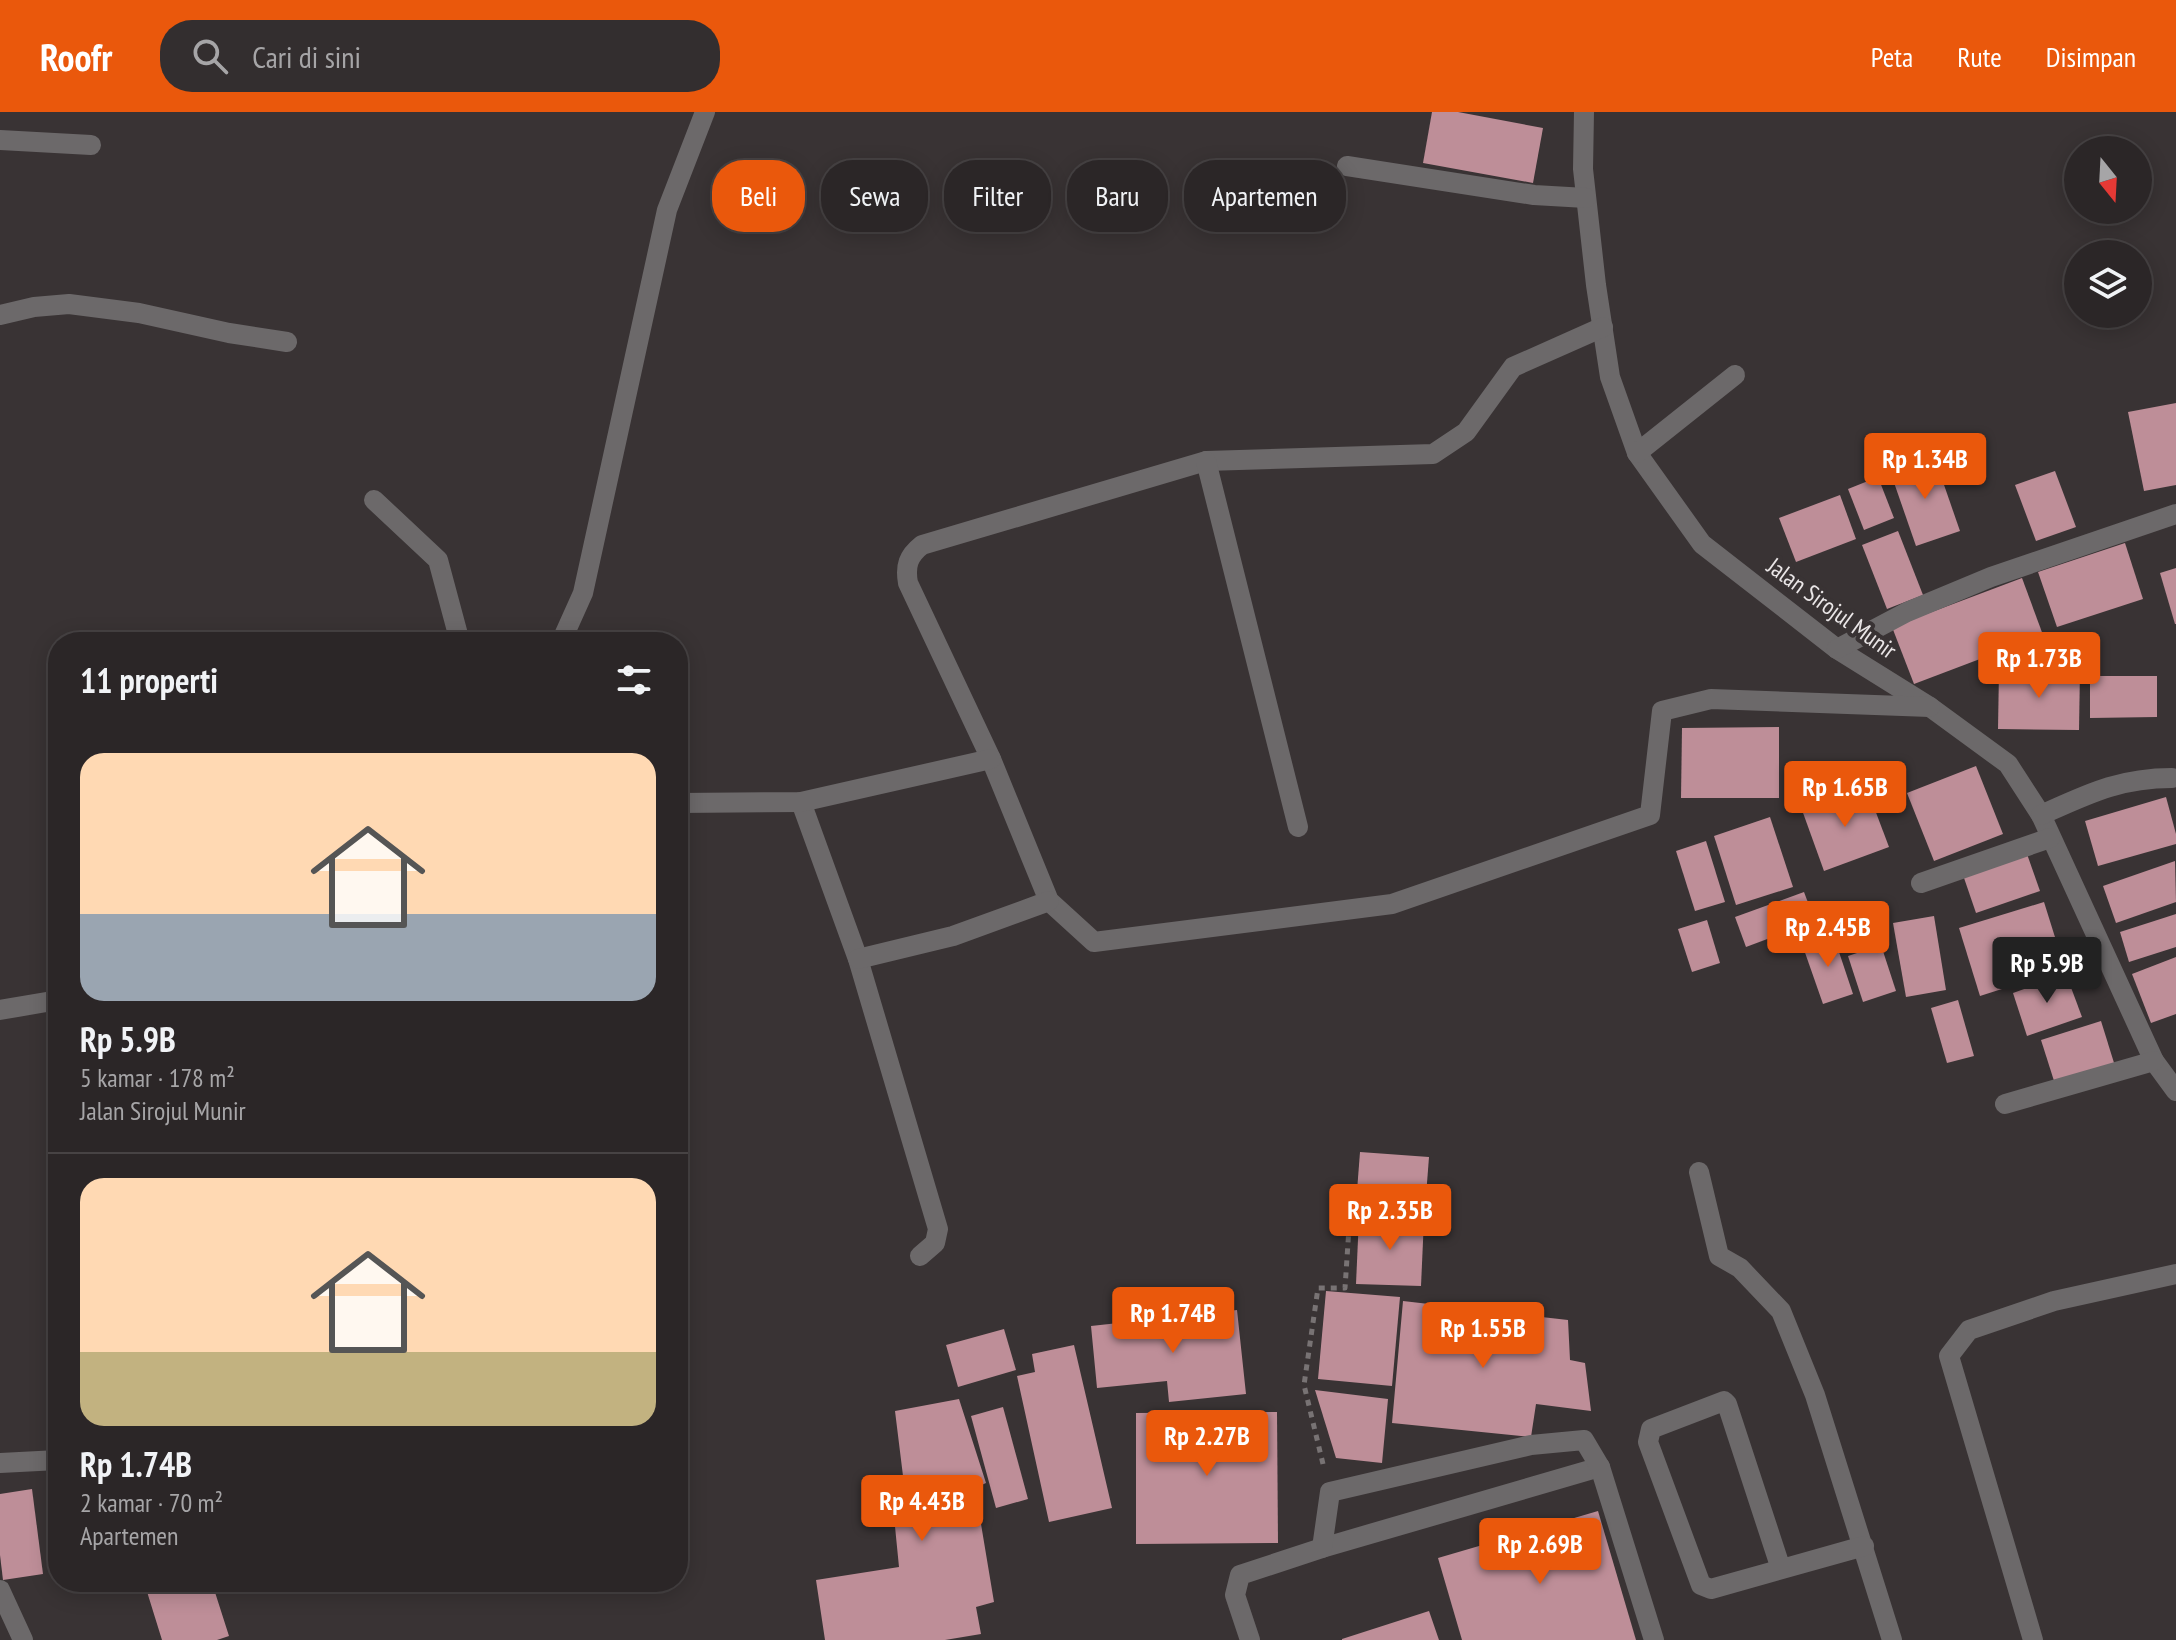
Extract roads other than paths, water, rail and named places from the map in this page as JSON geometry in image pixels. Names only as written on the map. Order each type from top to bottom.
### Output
[{"type":"street","points":[[565,632],[583,593],[667,210],[705,112]]},
{"type":"street","name":"Jalan Sirojul Munir","points":[[1584,112],[1583,169],[1610,377],[1637,453],[1702,544],[1837,649],[1930,707],[2008,764],[2041,815],[2154,1061],[2176,1091]]},
{"type":"street","points":[[0,140],[91,145]]},
{"type":"street","points":[[1347,166],[1534,195],[1586,198]]},
{"type":"street","points":[[0,315],[34,307],[69,304],[139,313],[287,342]]},
{"type":"street","points":[[1603,327],[1513,367],[1466,432],[1433,454],[1206,461],[922,545],[912,553],[908,562],[908,583],[991,759],[1049,901],[1094,942],[1392,904],[1650,815],[1662,711],[1711,699],[1930,707]]},
{"type":"street","points":[[1637,453],[1735,375]]},
{"type":"street","points":[[1206,461],[1298,827]]},
{"type":"street","points":[[374,500],[438,560],[457,632]]},
{"type":"street","points":[[1837,649],[1907,612],[1991,577],[2176,514]]},
{"type":"street","points":[[688,803],[801,802],[991,759]]},
{"type":"street","points":[[2041,815],[2101,788],[2142,778],[2172,778]]},
{"type":"street","points":[[801,802],[858,959],[938,1229],[935,1243],[920,1256]]},
{"type":"street","points":[[1921,883],[2050,838]]},
{"type":"street","points":[[858,959],[953,936],[1049,901]]},
{"type":"street","points":[[0,1010],[48,1002]]},
{"type":"street","points":[[2005,1104],[2154,1061]]},
{"type":"street","points":[[1699,1172],[1719,1256],[1740,1268],[1781,1311],[1815,1395],[1892,1640]]},
{"type":"street","points":[[2033,1640],[1949,1356],[1969,1330],[2054,1301],[2176,1274]]},
{"type":"street","points":[[1781,1569],[1727,1404],[1724,1401],[1651,1429],[1648,1442],[1701,1585],[1711,1589],[1864,1546]]},
{"type":"street","points":[[1322,1548],[1330,1492],[1531,1445],[1584,1440],[1600,1467],[1654,1640]]},
{"type":"street","points":[[0,1463],[48,1461]]},
{"type":"street","points":[[1250,1640],[1235,1595],[1240,1575],[1600,1467]]},
{"type":"street","points":[[0,1590],[23,1640]]}]
